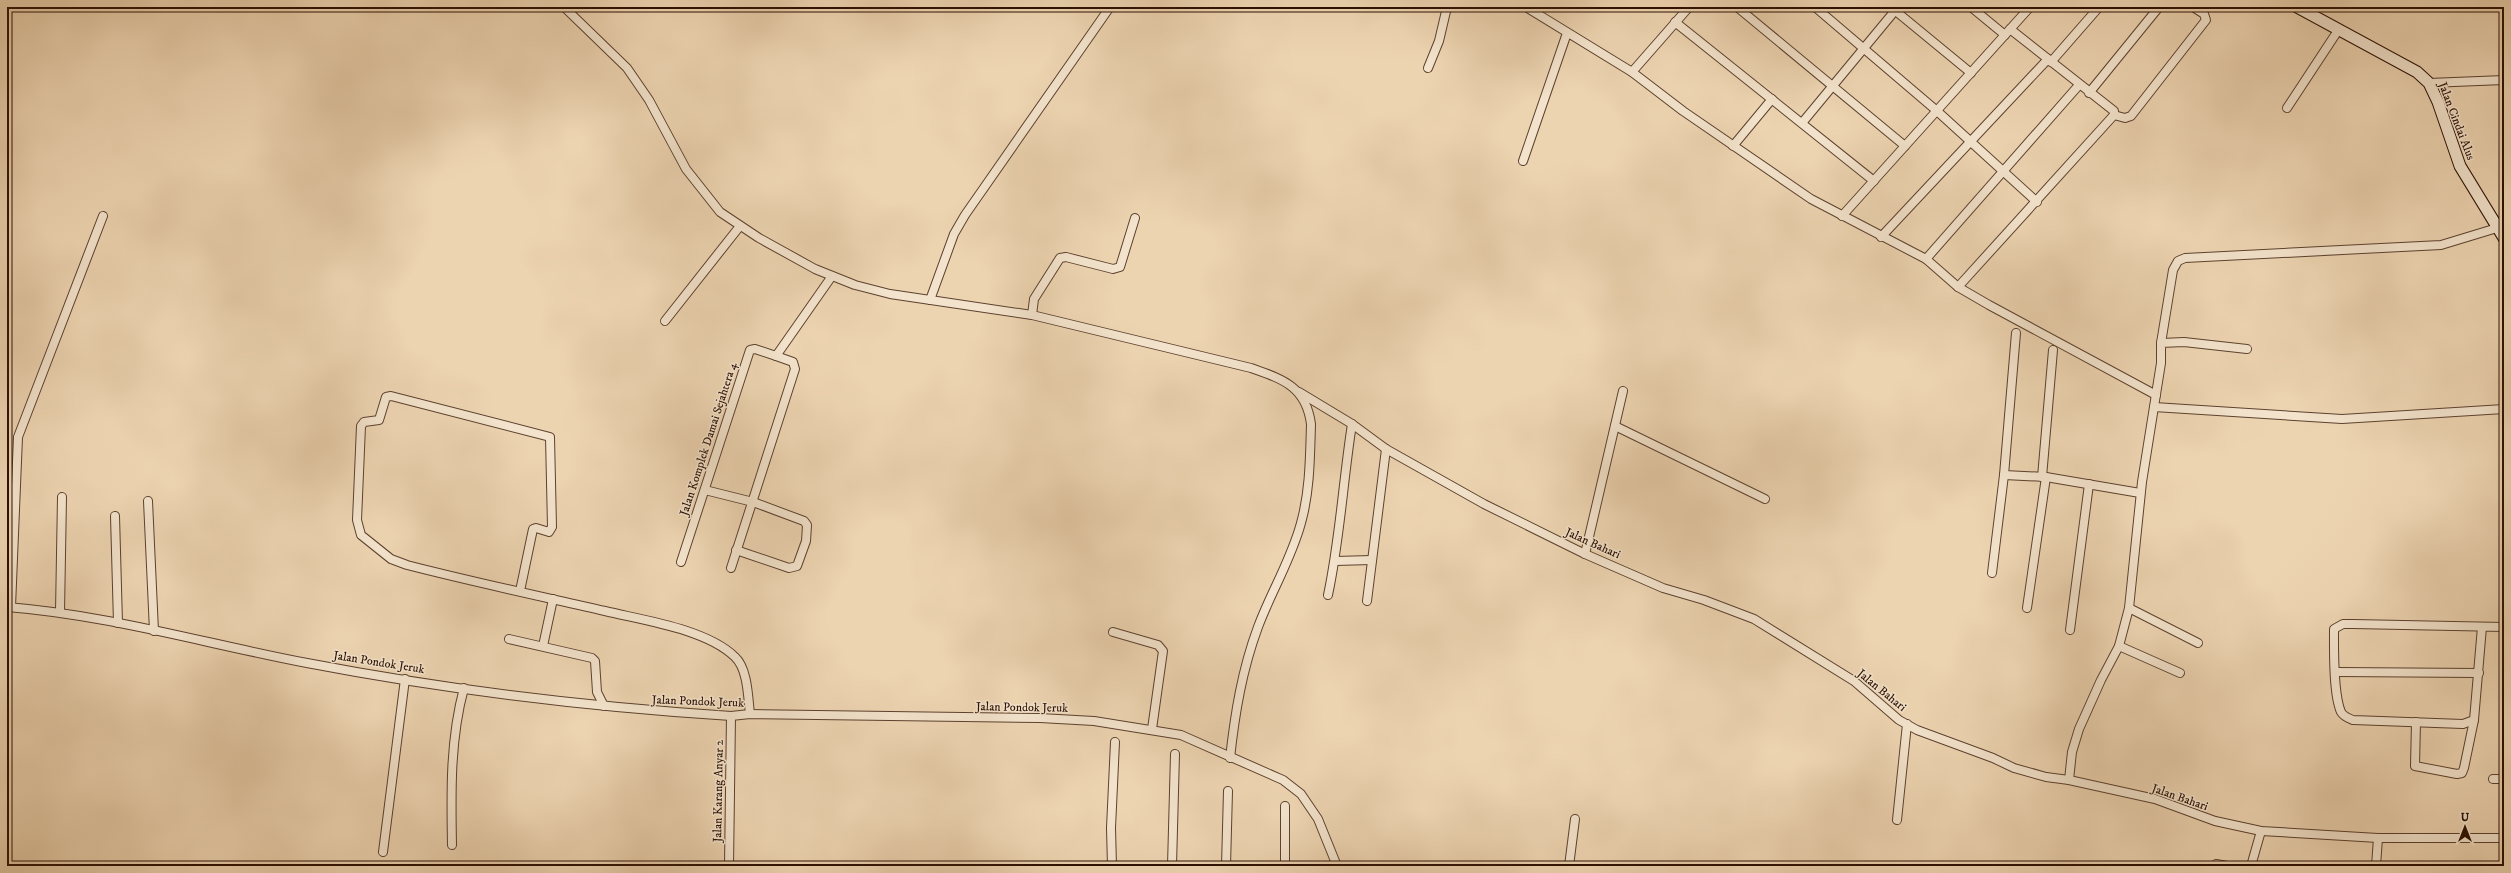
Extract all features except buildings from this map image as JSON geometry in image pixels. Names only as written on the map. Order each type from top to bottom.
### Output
[{"type":"street","name":"Jalan Bahari","points":[[564,7],[627,68],[649,100],[699,188],[720,212],[740,226],[804,263],[832,276],[875,290],[930,300],[1032,315],[1251,368],[1285,382],[1352,424],[1386,449],[1484,504],[1585,554],[1663,588],[1704,600],[1754,619],[1854,681],[1907,724],[2014,768],[2046,777],[2069,780],[2155,799],[2215,821],[2261,831],[2378,838],[2504,838]]},
{"type":"street","points":[[930,300],[954,234],[965,215],[1110,7]]},
{"type":"street","points":[[1428,68],[1439,41],[1447,7]]},
{"type":"street","points":[[1526,7],[1632,72],[1733,146],[1811,199],[1881,237],[1926,259],[1958,287],[2156,394]]},
{"type":"street","points":[[1632,72],[1689,7]]},
{"type":"street","points":[[1738,7],[1905,146]]},
{"type":"street","points":[[1815,7],[1937,111],[2037,202]]},
{"type":"street","points":[[1971,7],[2049,61],[2114,111],[2114,115]]},
{"type":"street","points":[[1842,216],[2030,7]]},
{"type":"street","points":[[1881,237],[2099,7]]},
{"type":"street","points":[[2089,93],[2159,7]]},
{"type":"street","points":[[2114,115],[2125,118],[2131,116],[2206,20],[2204,14],[2193,7]]},
{"type":"street","name":"Jalan Cindai Alus","points":[[2296,7],[2417,72],[2428,83],[2438,102],[2460,166],[2504,238]]},
{"type":"street","points":[[1802,123],[1894,8],[1971,73]]},
{"type":"street","points":[[1675,22],[1874,181]]},
{"type":"street","points":[[2287,108],[2339,29]]},
{"type":"street","points":[[1523,161],[1567,33]]},
{"type":"street","points":[[2428,83],[2504,80]]},
{"type":"street","points":[[1926,259],[2079,85]]},
{"type":"street","points":[[1733,146],[1772,99]]},
{"type":"street","points":[[1958,287],[2037,202],[2114,115]]},
{"type":"street","points":[[9,607],[18,437],[103,216]]},
{"type":"street","points":[[1032,315],[1034,299],[1060,258],[1066,257],[1118,269],[1135,218]]},
{"type":"street","points":[[665,321],[740,226]]},
{"type":"street","points":[[2069,780],[2072,752],[2079,728],[2101,680],[2119,646],[2129,608],[2140,493],[2161,362],[2161,343],[2173,270],[2178,261],[2185,258],[2441,245],[2497,228]]},
{"type":"street","points":[[776,356],[832,276]]},
{"type":"street","points":[[1992,573],[2004,475],[2016,333]]},
{"type":"street","points":[[2161,343],[2184,342],[2247,349]]},
{"type":"street","name":"Jalan Komplek Damai Sejahtera 4","points":[[681,562],[750,350],[755,349],[793,362],[795,369],[730,568]]},
{"type":"street","points":[[2028,608],[2044,477],[2053,350]]},
{"type":"street","points":[[1585,554],[1623,391]]},
{"type":"street","points":[[1230,758],[1236,704],[1248,660],[1258,628],[1289,558],[1304,509],[1308,482],[1311,424],[1310,414],[1300,392]]},
{"type":"street","points":[[520,591],[533,529],[536,528],[549,532],[552,527],[550,437],[391,396],[386,397],[379,420],[364,422],[361,426],[357,520],[361,535],[396,561],[458,579],[520,591],[690,633],[722,646],[737,658],[744,675],[750,714]]},
{"type":"street","points":[[2154,407],[2342,419],[2504,409]]},
{"type":"street","points":[[1328,595],[1335,561],[1345,469],[1352,424]]},
{"type":"street","points":[[1615,426],[1765,499]]},
{"type":"street","points":[[1367,601],[1386,449]]},
{"type":"street","points":[[2004,475],[2044,477],[2140,493]]},
{"type":"street","points":[[2070,630],[2089,484]]},
{"type":"street","points":[[705,490],[752,502],[804,521],[808,530],[797,566],[788,568],[736,550]]},
{"type":"street","points":[[60,612],[62,497]]},
{"type":"street","points":[[148,501],[154,631]]},
{"type":"street","points":[[115,516],[118,623]]},
{"type":"street","points":[[1335,561],[1372,560]]},
{"type":"street","points":[[543,646],[553,599]]},
{"type":"street","name":"Jalan Pondok Jeruk","points":[[9,607],[60,612],[308,663],[534,700],[632,710],[731,716],[750,714],[1040,718],[1094,721],[1118,726],[1152,729],[1181,735],[1230,758],[1283,780],[1301,794],[1318,819],[1337,866]]},
{"type":"street","points":[[2129,608],[2198,643]]},
{"type":"street","points":[[2474,720],[2463,724],[2348,718],[2344,716],[2339,705],[2334,629],[2338,625],[2504,627]]},
{"type":"street","points":[[2416,722],[2415,766],[2457,774],[2462,772],[2474,720],[2480,673],[2482,626]]},
{"type":"street","points":[[1113,632],[1158,645],[1163,652],[1152,729]]},
{"type":"street","points":[[509,639],[584,655],[595,661],[597,692],[604,706]]},
{"type":"street","points":[[2119,646],[2180,673]]},
{"type":"street","points":[[2336,672],[2480,673]]},
{"type":"street","points":[[383,852],[405,679]]},
{"type":"street","points":[[452,845],[451,780],[458,711],[464,688]]},
{"type":"street","name":"Jalan Karang Anyar 2","points":[[729,866],[731,716]]},
{"type":"street","points":[[1897,820],[1907,724]]},
{"type":"street","points":[[1113,866],[1111,828],[1115,742]]},
{"type":"street","points":[[1172,866],[1175,754]]},
{"type":"street","points":[[2493,779],[2504,779]]},
{"type":"street","points":[[1226,866],[1228,791]]},
{"type":"street","points":[[1285,806],[1285,866]]},
{"type":"street","points":[[1569,866],[1575,819]]},
{"type":"street","points":[[2251,866],[2261,831]]},
{"type":"street","points":[[2376,866],[2378,838]]},
{"type":"street","points":[[2216,864],[2227,866]]}]
